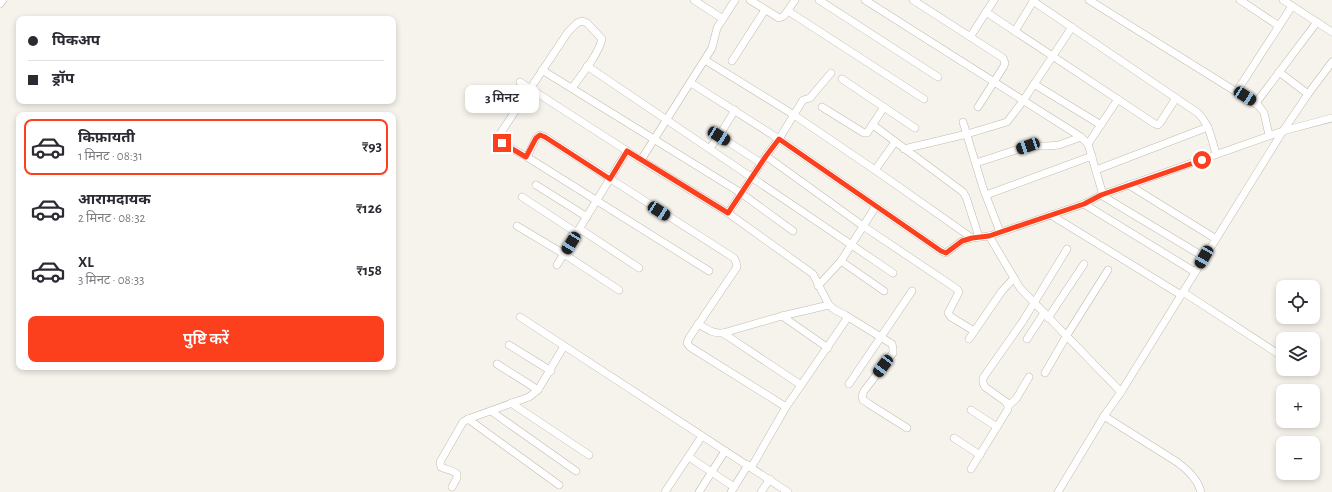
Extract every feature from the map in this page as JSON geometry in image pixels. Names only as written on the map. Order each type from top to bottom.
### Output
[{"type":"street","points":[[0,4],[3,0]]},
{"type":"street","points":[[694,0],[723,19]]},
{"type":"street","points":[[750,0],[779,18],[784,16],[795,0]]},
{"type":"street","points":[[819,0],[938,78]]},
{"type":"street","points":[[865,0],[1081,137],[1088,144],[1102,195],[1204,257]]},
{"type":"street","points":[[913,0],[1003,58],[1005,62],[978,107]]},
{"type":"street","points":[[970,37],[994,0]]},
{"type":"street","points":[[1015,31],[1033,0],[1198,113],[1203,118],[1208,128],[1216,154]]},
{"type":"street","points":[[1089,0],[1256,103],[1264,113],[1270,135]]},
{"type":"street","points":[[1240,0],[1279,26]]},
{"type":"street","points":[[1283,0],[1332,32]]},
{"type":"street","points":[[641,160],[712,48],[717,28],[732,1]]},
{"type":"street","points":[[1237,91],[1292,6]]},
{"type":"street","points":[[732,61],[765,10]]},
{"type":"street","points":[[788,11],[924,99]]},
{"type":"street","points":[[986,12],[1154,124],[1158,125],[1160,123],[1176,98]]},
{"type":"street","points":[[572,88],[588,66],[601,44],[602,39],[587,23],[582,21],[576,23],[568,32],[500,134],[499,139],[502,143],[709,271]]},
{"type":"street","points":[[1256,103],[1317,22]]},
{"type":"street","points":[[904,149],[967,134],[1008,122],[1072,27]]},
{"type":"street","points":[[705,60],[794,115],[975,237]]},
{"type":"street","points":[[1058,492],[1283,131],[1332,62]]},
{"type":"street","points":[[588,66],[894,272]]},
{"type":"street","points":[[542,70],[741,193],[793,231]]},
{"type":"street","points":[[1279,72],[1308,94]]},
{"type":"street","points":[[728,213],[761,163],[779,139],[803,100],[810,98],[831,73]]},
{"type":"street","points":[[842,79],[915,128]]},
{"type":"street","points":[[520,82],[641,160],[728,213],[809,270],[813,274],[828,305],[892,344],[894,349],[893,353],[864,391],[862,396],[863,400],[907,428]]},
{"type":"street","points":[[691,83],[779,139],[946,253],[962,241],[975,237],[989,236],[1084,204],[1102,195],[1270,135],[1332,118]]},
{"type":"street","points":[[1034,84],[1101,125]]},
{"type":"street","points":[[1088,144],[1118,99]]},
{"type":"street","points":[[822,107],[864,133],[867,133],[884,107]]},
{"type":"street","points":[[710,148],[735,110]]},
{"type":"street","points":[[963,122],[986,195],[1000,232]]},
{"type":"street","points":[[873,126],[963,192],[966,197],[975,237]]},
{"type":"street","points":[[1096,170],[1208,128]]},
{"type":"street","points":[[526,157],[536,138],[540,135],[545,137],[734,258],[736,267],[687,343],[786,407]]},
{"type":"street","points":[[719,136],[761,163]]},
{"type":"street","points":[[976,164],[1028,146],[1059,145],[1081,137]]},
{"type":"street","points":[[875,170],[895,142]]},
{"type":"street","points":[[557,265],[627,151]]},
{"type":"street","points":[[766,156],[863,226],[957,289],[959,292],[958,296],[948,313],[952,318],[974,331]]},
{"type":"street","points":[[986,195],[1092,156]]},
{"type":"street","points":[[536,185],[587,217]]},
{"type":"street","points":[[1129,185],[1216,239]]},
{"type":"street","points":[[522,197],[639,268]]},
{"type":"street","points":[[1084,204],[1195,272]]},
{"type":"street","points":[[818,286],[841,261],[876,206]]},
{"type":"street","points":[[1051,215],[1182,293],[1276,353]]},
{"type":"street","points":[[517,226],[564,254],[619,290]]},
{"type":"street","points":[[989,236],[1020,288],[1121,392]]},
{"type":"street","points":[[1008,406],[1006,402],[985,387],[983,378],[1023,321],[1067,249]]},
{"type":"street","points":[[841,261],[884,291]]},
{"type":"street","points":[[1027,339],[1046,316],[1084,264]]},
{"type":"street","points":[[1045,373],[1108,270]]},
{"type":"street","points":[[969,339],[1002,291],[1014,278]]},
{"type":"street","points":[[849,384],[912,291]]},
{"type":"street","points":[[698,324],[712,333],[717,334],[828,305]]},
{"type":"street","points":[[782,316],[828,348]]},
{"type":"street","points":[[520,317],[788,492]]},
{"type":"street","points":[[689,457],[712,472],[732,490],[750,466],[786,407],[848,317]]},
{"type":"street","points":[[723,333],[802,384]]},
{"type":"street","points":[[510,345],[551,371]]},
{"type":"street","points":[[452,487],[457,478],[457,474],[455,471],[446,470],[441,467],[440,462],[463,422],[529,397],[538,390],[551,371],[564,346]]},
{"type":"street","points":[[497,364],[538,390]]},
{"type":"street","points":[[971,469],[1008,409],[1008,406],[1016,399],[1029,377]]},
{"type":"street","points":[[511,404],[589,455]]},
{"type":"street","points":[[971,410],[997,427]]},
{"type":"street","points":[[491,411],[576,471]]},
{"type":"street","points":[[1104,416],[1178,462],[1196,480],[1202,492]]},
{"type":"street","points":[[468,419],[559,485]]},
{"type":"street","points":[[665,492],[702,436]]},
{"type":"street","points":[[954,438],[980,455]]},
{"type":"street","points":[[698,492],[725,451]]},
{"type":"street","points":[[761,492],[770,480]]},
{"type":"route","points":[[502,143],[526,157],[536,138],[540,135],[610,179],[627,151],[728,213],[779,139],[946,253],[962,241],[989,236],[1084,204],[1101,195],[1202,160]]}]
